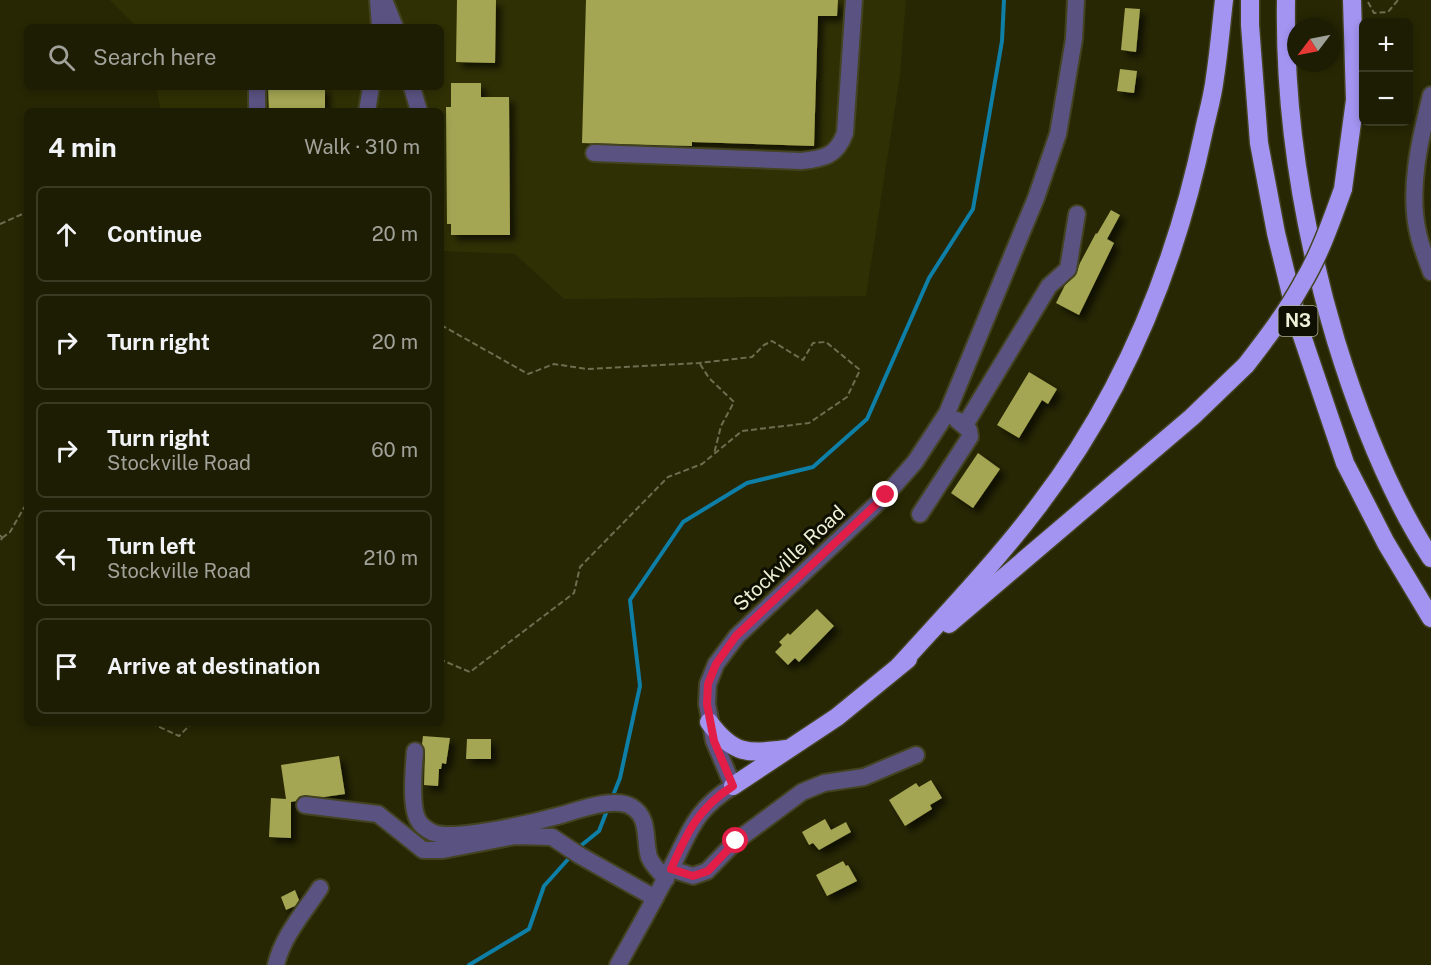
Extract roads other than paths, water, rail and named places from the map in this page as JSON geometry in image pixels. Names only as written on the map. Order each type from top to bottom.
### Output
[{"type":"highway","points":[[899,666],[1001,553],[1040,504],[1076,452],[1128,361],[1166,268],[1195,174],[1215,78],[1224,0]]},
{"type":"highway","name":"N3","points":[[1250,0],[1259,143],[1276,233],[1299,327],[1345,463],[1386,543],[1431,618]]},
{"type":"highway","name":"N3","points":[[1286,0],[1285,33],[1290,124],[1305,218],[1326,307],[1349,382],[1374,448],[1413,531],[1431,558]]},
{"type":"highway","points":[[733,786],[837,717],[1192,417],[1246,365],[1275,327],[1303,283],[1327,235],[1343,189],[1355,100],[1352,0]]},
{"type":"highway","points":[[709,722],[724,740],[744,752],[790,748]]},
{"type":"street","points":[[594,153],[801,161],[830,156],[837,149],[845,133],[854,0]]},
{"type":"street","name":"Stockville Road","points":[[733,786],[719,754],[709,722],[708,684],[716,664],[736,636],[886,495],[915,462],[947,413],[1036,198],[1058,134],[1074,39],[1076,0]]},
{"type":"street","points":[[380,2],[380,24]]},
{"type":"street","points":[[380,2],[393,24]]},
{"type":"street","points":[[256,108],[257,90]]},
{"type":"street","points":[[368,108],[370,90]]},
{"type":"street","points":[[413,90],[418,108]]},
{"type":"street","points":[[1431,95],[1418,162],[1415,206],[1419,236],[1431,272]]},
{"type":"street","points":[[965,425],[1049,286],[1068,269],[1077,214]]},
{"type":"street","points":[[920,514],[970,437],[965,425],[947,413]]},
{"type":"street","points":[[415,750],[412,798],[418,822],[434,833],[458,835],[479,832],[542,820],[601,804],[624,803],[633,807],[642,817],[650,859],[668,874],[693,876],[708,871],[736,841],[802,792],[824,783],[864,777],[916,756]]},
{"type":"street","points":[[618,965],[668,874],[689,829],[699,814],[716,797],[733,786]]},
{"type":"street","points":[[305,805],[378,814],[423,850],[443,850],[514,836],[552,837],[655,898]]},
{"type":"street","points":[[276,965],[285,942],[320,888]]},
{"type":"waterway","points":[[612,798],[620,778],[640,686],[630,600],[683,522],[747,483],[813,467],[867,419],[929,278],[973,209],[1002,41],[1004,0]]},
{"type":"waterway","points":[[578,848],[599,831],[608,808]]},
{"type":"waterway","points":[[469,965],[529,929],[544,886],[571,856]]}]
